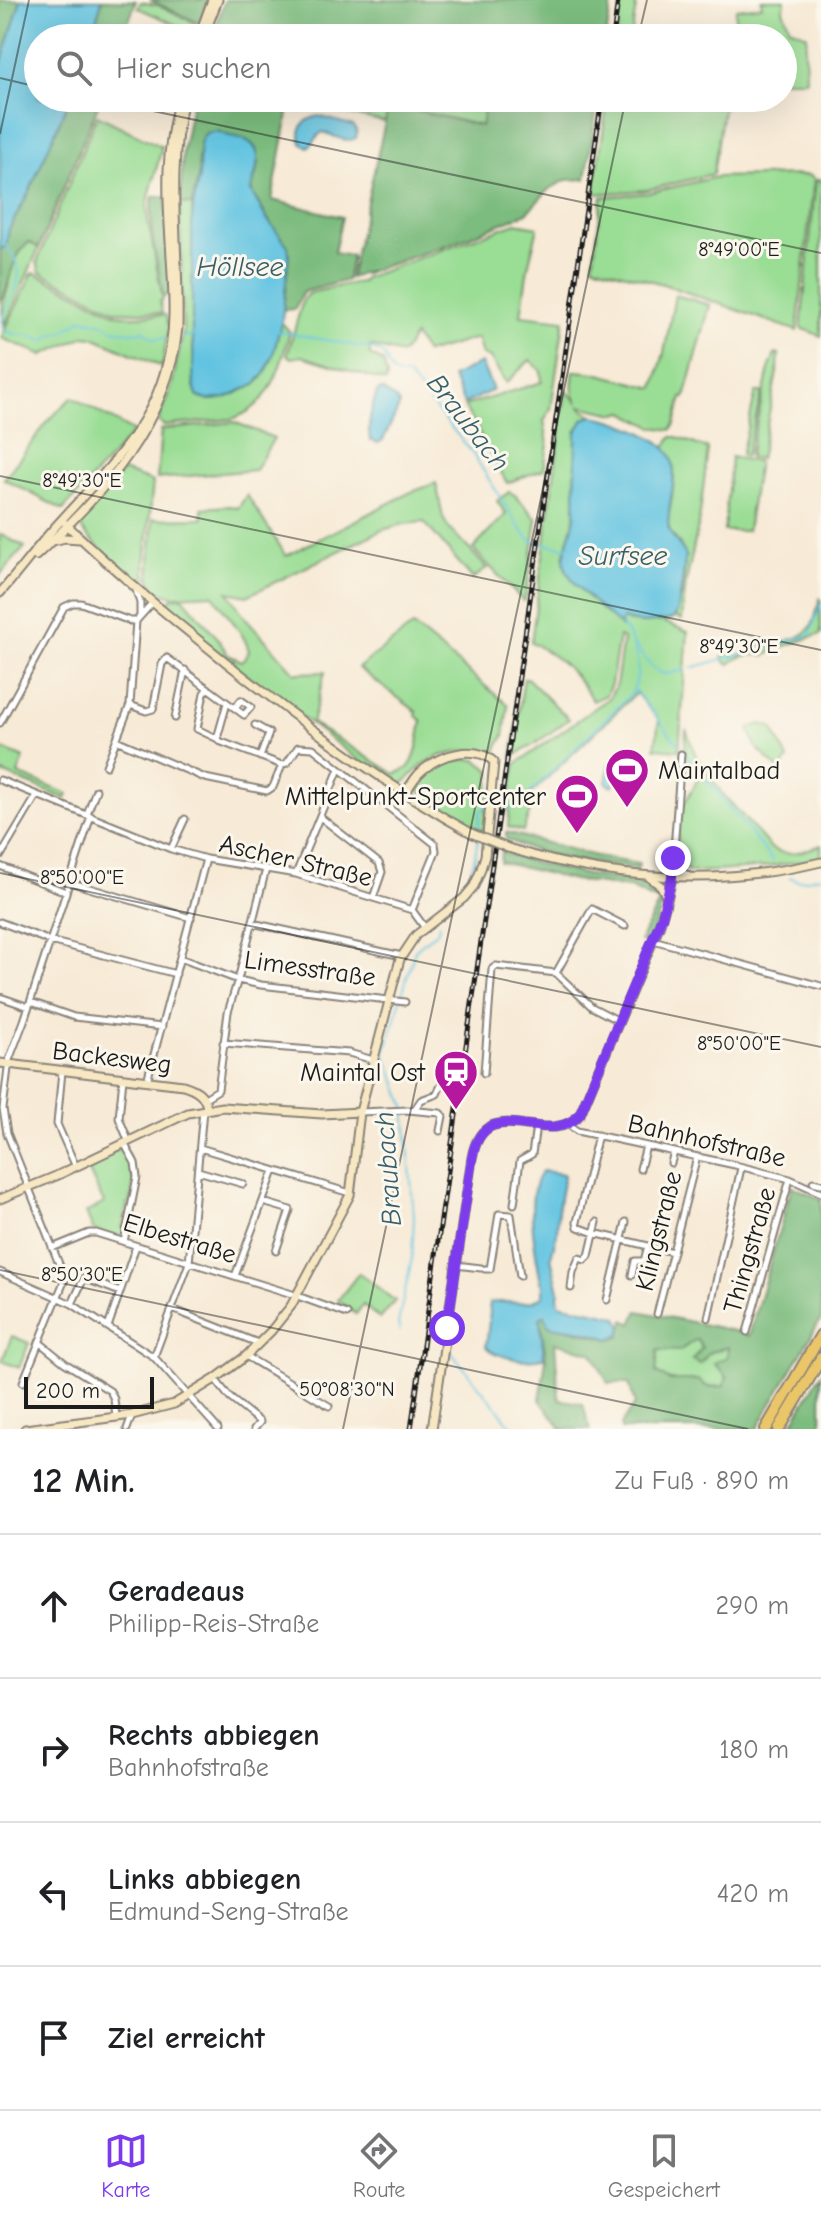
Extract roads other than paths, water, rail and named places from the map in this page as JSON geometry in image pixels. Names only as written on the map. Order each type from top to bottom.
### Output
[{"type":"highway","points":[[766,1429],[821,1335]]},
{"type":"highway","points":[[779,1429],[821,1358]]},
{"type":"street","points":[[206,24],[215,0]]},
{"type":"street","points":[[0,593],[65,522],[134,439],[165,372],[173,314],[168,172],[172,130],[178,112]]},
{"type":"street","points":[[17,574],[51,542],[65,522],[78,513],[120,466],[142,437],[160,402],[177,342],[173,176],[180,112]]},
{"type":"street","points":[[78,513],[77,524],[83,540]]},
{"type":"street","points":[[65,522],[153,602],[327,741],[405,794],[473,834],[508,848],[585,868],[647,875],[693,877],[760,874],[821,862]]},
{"type":"street","points":[[51,542],[65,538],[83,540]]},
{"type":"street","points":[[106,766],[130,705],[140,603],[134,586]]},
{"type":"street","points":[[0,723],[64,607],[81,603],[130,621],[137,620],[153,602]]},
{"type":"street","points":[[130,705],[146,711],[153,709],[165,659],[171,660],[235,708]]},
{"type":"street","points":[[175,718],[185,670]]},
{"type":"street","points":[[208,688],[204,693],[197,729],[221,742],[282,765]]},
{"type":"street","points":[[218,739],[227,703]]},
{"type":"street","points":[[255,725],[269,733],[260,757]]},
{"type":"street","points":[[116,740],[205,778],[267,791],[273,787],[282,765],[287,763],[298,747],[316,750],[436,846],[412,910],[425,928]]},
{"type":"street","points":[[25,1429],[132,1415],[162,1408],[189,1396],[246,1356],[297,1297],[351,1194],[360,1112],[373,1060],[398,1001],[402,956],[411,941],[459,903],[477,879],[485,856],[495,765],[485,756],[460,753],[439,759],[418,774],[405,794]]},
{"type":"street","points":[[572,1123],[583,1109],[667,900],[672,877],[681,754]]},
{"type":"street","points":[[296,874],[339,769]]},
{"type":"street","points":[[418,774],[416,793],[428,808]]},
{"type":"street","name":"Ascher Straße","points":[[0,780],[171,849],[206,859],[296,874],[412,910]]},
{"type":"street","points":[[23,1382],[65,1277],[7,1133],[1,1108],[4,1064],[30,1005],[96,790]]},
{"type":"street","points":[[0,857],[37,795]]},
{"type":"street","points":[[320,817],[379,863],[382,872],[373,898]]},
{"type":"street","points":[[171,849],[185,819]]},
{"type":"street","points":[[673,858],[680,870],[693,877]]},
{"type":"street","points":[[147,1081],[206,859]]},
{"type":"street","points":[[0,866],[66,892]]},
{"type":"street","points":[[154,1357],[189,1263],[205,1098],[218,1090],[228,1012],[266,869]]},
{"type":"street","points":[[647,875],[661,886],[667,900]]},
{"type":"street","points":[[69,882],[191,918]]},
{"type":"street","points":[[556,973],[592,909],[625,926]]},
{"type":"street","points":[[0,922],[50,941],[176,974]]},
{"type":"street","points":[[252,923],[402,956]]},
{"type":"street","points":[[653,940],[821,986]]},
{"type":"street","name":"Limesstraße","points":[[180,958],[238,980],[261,985],[398,1001]]},
{"type":"street","points":[[484,1073],[492,969],[496,966],[556,973],[592,1007],[619,1021]]},
{"type":"street","points":[[0,997],[74,1017],[162,1027]]},
{"type":"street","points":[[223,1043],[349,1053],[373,1060]]},
{"type":"street","name":"Backesweg","points":[[4,1064],[185,1085],[205,1098]]},
{"type":"street","points":[[62,1071],[57,1124],[76,1167]]},
{"type":"street","points":[[123,1078],[119,1118],[137,1177],[124,1242]]},
{"type":"street","points":[[408,1110],[421,1100],[437,1094],[442,1083]]},
{"type":"street","points":[[0,1199],[76,1167],[182,1115],[206,1109],[234,1107],[322,1114],[408,1110],[442,1114],[440,1131]]},
{"type":"street","name":"Bahnhofstraße","points":[[456,1265],[476,1141],[484,1131],[500,1123],[551,1128],[572,1123],[577,1131],[790,1179],[821,1193]]},
{"type":"street","points":[[514,1204],[520,1161],[532,1154],[536,1126]]},
{"type":"street","points":[[0,1136],[7,1133]]},
{"type":"street","points":[[598,1135],[577,1224],[579,1229],[673,1252]]},
{"type":"street","points":[[640,1169],[646,1146]]},
{"type":"street","points":[[200,1148],[351,1194]]},
{"type":"street","points":[[671,1163],[674,1152]]},
{"type":"street","name":"Klingstraße","points":[[657,1314],[697,1157]]},
{"type":"street","points":[[708,1318],[741,1168]]},
{"type":"street","points":[[198,1171],[243,1184]]},
{"type":"street","points":[[235,1276],[274,1171]]},
{"type":"street","name":"Thingstraße","points":[[747,1332],[790,1179]]},
{"type":"street","name":"Bahnhofstraße","points":[[813,1182],[821,1184]]},
{"type":"street","points":[[263,1202],[290,1210],[276,1251]]},
{"type":"street","points":[[432,1429],[456,1265],[490,1269],[499,1214],[511,1215],[520,1276]]},
{"type":"street","points":[[571,1288],[579,1258],[585,1260],[589,1256],[597,1222]]},
{"type":"street","points":[[607,1300],[626,1222]]},
{"type":"street","name":"Elbestraße","points":[[52,1248],[92,1232],[347,1314]]},
{"type":"street","points":[[108,1327],[136,1246]]},
{"type":"street","points":[[632,1275],[635,1261],[644,1261],[648,1246]]},
{"type":"street","points":[[0,1272],[72,1304],[154,1357],[217,1429]]},
{"type":"street","points":[[72,1304],[84,1278],[120,1292]]},
{"type":"street","points":[[172,1309],[259,1344]]},
{"type":"street","points":[[39,1342],[65,1363],[110,1391],[116,1417]]},
{"type":"street","points":[[246,1356],[329,1406]]},
{"type":"street","points":[[215,1379],[230,1398],[260,1422],[254,1429]]},
{"type":"street","points":[[127,1429],[132,1415]]},
{"type":"water","points":[[21,0],[102,0],[95,24],[24,24],[24,112],[64,112],[9,229],[6,246],[0,250],[0,68]]},
{"type":"water","points":[[319,116],[354,126],[356,138],[344,140],[323,132],[311,146],[302,144],[300,134],[303,126]]},
{"type":"water","name":"Höllsee","points":[[218,131],[243,139],[256,149],[258,162],[251,191],[288,246],[289,254],[282,320],[265,374],[255,384],[226,398],[209,400],[198,397],[194,384],[192,215],[201,143],[206,133]]},
{"type":"water","points":[[481,363],[493,390],[464,404],[452,377]]},
{"type":"water","points":[[382,390],[400,405],[383,440],[378,443],[370,440],[369,434],[377,392]]},
{"type":"water","name":"Surfsee","points":[[592,416],[623,424],[646,435],[665,447],[672,458],[674,477],[668,525],[686,555],[678,610],[673,619],[642,623],[624,619],[621,627],[578,586],[566,568],[564,556],[575,517],[576,433],[584,419]]},
{"type":"water","points":[[631,765],[632,770],[641,771],[640,782],[618,779],[612,787],[606,782],[609,766],[630,769]]},
{"type":"water","points":[[542,1171],[564,1176],[551,1257],[559,1304],[618,1317],[622,1327],[620,1335],[610,1339],[550,1326],[545,1315],[540,1318],[544,1357],[514,1359],[486,1347],[489,1303],[530,1302],[543,1296],[532,1209],[536,1182]]},
{"type":"waterway","name":"Braubach","points":[[6,245],[16,262],[19,276],[3,320],[2,328],[6,331],[45,341],[82,319],[112,329],[144,331],[154,339],[166,338]]},
{"type":"waterway","name":"Braubach","points":[[276,331],[369,348],[381,353],[394,373],[408,376],[471,451],[529,539],[567,548]]},
{"type":"waterway","points":[[183,337],[194,336]]},
{"type":"waterway","points":[[691,668],[810,635],[821,603]]},
{"type":"waterway","name":"Braubach","points":[[508,808],[518,805],[632,693],[637,675],[637,658],[631,640],[621,625]]},
{"type":"waterway","points":[[635,645],[661,673],[685,670]]},
{"type":"waterway","points":[[634,689],[678,744]]},
{"type":"waterway","points":[[683,750],[773,861]]},
{"type":"waterway","name":"Braubach","points":[[478,834],[480,812],[489,804]]},
{"type":"waterway","name":"Braubach","points":[[438,913],[469,875],[478,840]]},
{"type":"waterway","points":[[790,877],[798,881],[821,876]]},
{"type":"waterway","name":"Braubach","points":[[400,1331],[398,1323],[412,1258],[414,1217],[405,1106],[385,1053],[415,950],[438,930],[439,923]]},
{"type":"waterway","name":"Braubach","points":[[447,1347],[514,1429]]},
{"type":"railway","points":[[615,24],[618,0]]},
{"type":"railway","points":[[411,1429],[600,112]]},
{"type":"place","name":"Maintalbad","points":[[627,809]]},
{"type":"place","name":"Mittelpunkt-Sportcenter","points":[[577,835]]},
{"type":"place","name":"Maintal Ost","points":[[456,1111]]}]
